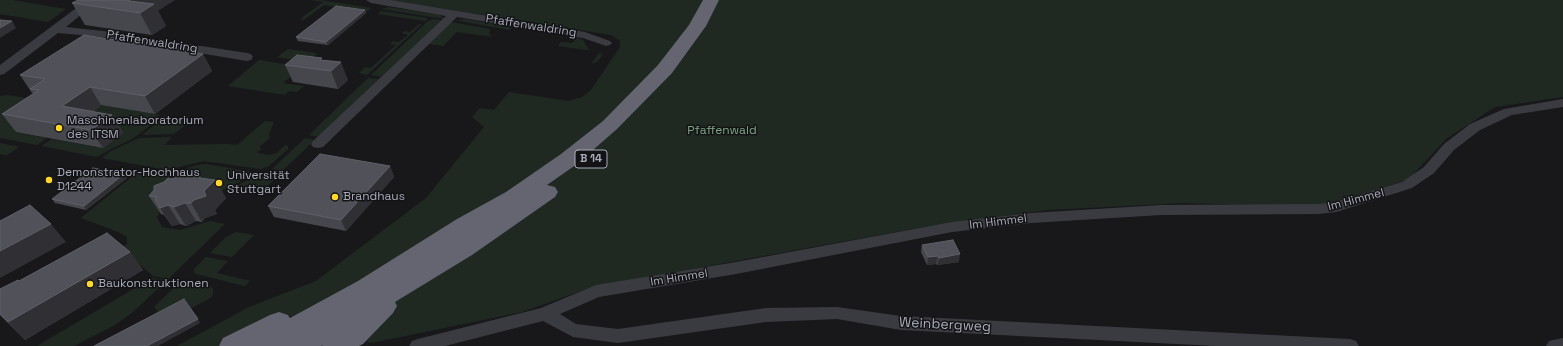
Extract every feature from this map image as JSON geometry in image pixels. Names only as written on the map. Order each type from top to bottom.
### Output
[{"type":"highway","name":"B 14","points":[[263,346],[367,288],[514,197],[569,159],[610,125],[665,69],[697,26],[711,0]]},
{"type":"highway","name":"B 14","points":[[298,346],[463,250],[522,210],[587,162],[615,139],[655,100],[678,74],[706,36],[727,0]]},
{"type":"highway","name":"B 14","points":[[233,346],[437,236],[448,237]]},
{"type":"highway","name":"B 14","points":[[336,346],[354,336],[406,284]]},
{"type":"street","points":[[0,71],[94,0]]},
{"type":"street","name":"Pfaffenwaldring","points":[[371,0],[585,35],[606,44]]},
{"type":"street","points":[[318,144],[454,14]]},
{"type":"street","name":"Pfaffenwaldring","points":[[57,29],[111,35],[247,57]]},
{"type":"street","name":"Im Himmel","points":[[418,346],[545,314],[596,291],[736,268],[952,227],[1031,218],[1161,210],[1319,209],[1336,207],[1406,185],[1429,170],[1449,147],[1475,127],[1509,112],[1563,103]]},
{"type":"street","name":"Weinbergweg","points":[[545,314],[573,330],[618,336],[766,315],[837,312],[901,324],[1350,346]]},
{"type":"street","points":[[1556,346],[1563,345]]},
{"type":"green space","points":[[0,0],[12,0],[66,9],[48,22],[0,14]]},
{"type":"green space","points":[[311,0],[371,8],[366,12],[324,5],[304,20],[300,19],[323,2]]},
{"type":"green space","name":"Pfaffenwald","points":[[390,0],[1563,0],[1563,97],[1495,107],[1446,139],[1409,179],[1325,207],[1184,203],[1048,210],[929,226],[592,287],[522,312],[371,343],[281,313],[221,346],[177,346],[249,307],[316,281],[426,198],[484,127],[472,117],[480,108],[494,110],[509,92],[569,101],[582,97],[591,90],[620,47],[620,41],[611,35]]},
{"type":"green space","points":[[388,7],[440,15],[444,19],[382,9]]},
{"type":"green space","points":[[381,11],[428,18],[425,21],[378,14]]},
{"type":"green space","points":[[434,19],[442,20],[381,77],[371,75],[428,21]]},
{"type":"green space","points":[[465,19],[512,27],[509,30],[454,20]]},
{"type":"green space","points":[[451,22],[490,29],[489,34],[492,37],[457,32],[443,46],[429,44]]},
{"type":"green space","points":[[419,24],[422,24],[367,75],[359,73],[365,67],[371,68],[396,45],[390,44],[393,41],[399,42],[408,35],[402,33],[404,31],[410,32]]},
{"type":"green space","points":[[577,38],[583,40],[589,50],[601,52],[600,54],[603,54],[597,62],[591,64],[600,52],[558,46],[561,42],[572,43]]},
{"type":"green space","points":[[288,49],[317,54],[307,62],[277,57]]},
{"type":"green space","points":[[259,60],[303,67],[283,83],[304,86],[297,92],[289,91],[285,95],[228,86]]},
{"type":"green space","points":[[368,78],[379,79],[318,137],[309,135]]},
{"type":"green space","points":[[7,95],[49,102],[37,118],[15,132],[47,138],[37,145],[0,138],[0,96]]},
{"type":"green space","points":[[101,105],[160,115],[155,122],[132,139],[97,157],[42,146],[52,139],[103,148],[123,133],[74,124]]},
{"type":"green space","points":[[163,116],[192,120],[174,134],[142,135]]},
{"type":"green space","points":[[265,121],[274,122],[269,134],[270,138],[259,147],[262,148],[257,153],[269,155],[277,153],[285,145],[288,146],[288,149],[269,166],[261,169],[203,161],[167,170],[102,158],[111,151],[139,138],[171,137],[165,145],[237,145]]},
{"type":"green space","points":[[305,138],[315,140],[282,171],[272,169]]},
{"type":"green space","points":[[0,143],[19,147],[7,155],[0,154]]},
{"type":"green space","points":[[206,164],[258,173],[217,193],[163,205],[157,217],[162,227],[180,230],[210,221],[225,224],[168,279],[153,276],[121,248],[127,244],[127,237],[81,218],[140,170],[167,175],[197,165]]},
{"type":"green space","points":[[261,173],[278,176],[259,194],[234,187]]},
{"type":"green space","points":[[236,232],[254,235],[232,257],[210,253],[226,237]]},
{"type":"green space","points":[[206,257],[228,261],[217,273],[250,281],[245,286],[196,274],[194,269]]},
{"type":"green space","points":[[152,278],[167,280],[132,313],[113,326],[74,346],[37,346]]},
{"type":"green space","points":[[187,281],[213,288],[213,295],[209,299],[191,308],[185,299],[158,312],[154,307],[177,285]]},
{"type":"building","points":[[78,0],[130,0],[129,1],[154,4],[140,13],[72,3]]},
{"type":"building","points":[[336,6],[365,10],[326,42],[296,37]]},
{"type":"building","points":[[0,20],[12,21],[0,28]]},
{"type":"building","points":[[84,35],[203,54],[145,96],[90,87],[62,106],[112,115],[91,130],[2,114],[39,90],[30,89],[45,79],[20,75]]},
{"type":"building","points":[[297,55],[322,58],[320,60],[341,62],[331,71],[285,65]]},
{"type":"building","name":"Brandhaus","points":[[320,154],[390,166],[341,220],[268,206]]},
{"type":"building","points":[[93,168],[124,174],[84,206],[52,199]]},
{"type":"building","points":[[185,174],[188,177],[199,174],[200,178],[215,180],[204,191],[206,196],[194,200],[191,203],[185,203],[174,207],[168,205],[160,208],[155,199],[157,197],[149,196],[154,190],[154,186],[164,182],[168,178],[172,179]]},
{"type":"building","points":[[30,205],[51,224],[0,251],[0,221]]},
{"type":"building","points":[[107,233],[130,252],[8,322],[0,314],[0,289],[18,280],[19,281]]},
{"type":"building","points":[[953,240],[960,254],[939,258],[938,256],[928,257],[922,245]]},
{"type":"building","points":[[184,299],[198,319],[147,346],[94,346]]},
{"type":"place","name":"Maschinenlaboratorium des ITSM","points":[[59,128]]},
{"type":"place","name":"Demonstrator-Hochhaus D1244","points":[[49,180]]},
{"type":"place","name":"Universität Stuttgart","points":[[219,183]]},
{"type":"place","name":"Brandhaus","points":[[335,197]]},
{"type":"place","name":"Baukonstruktionen","points":[[90,284]]}]
